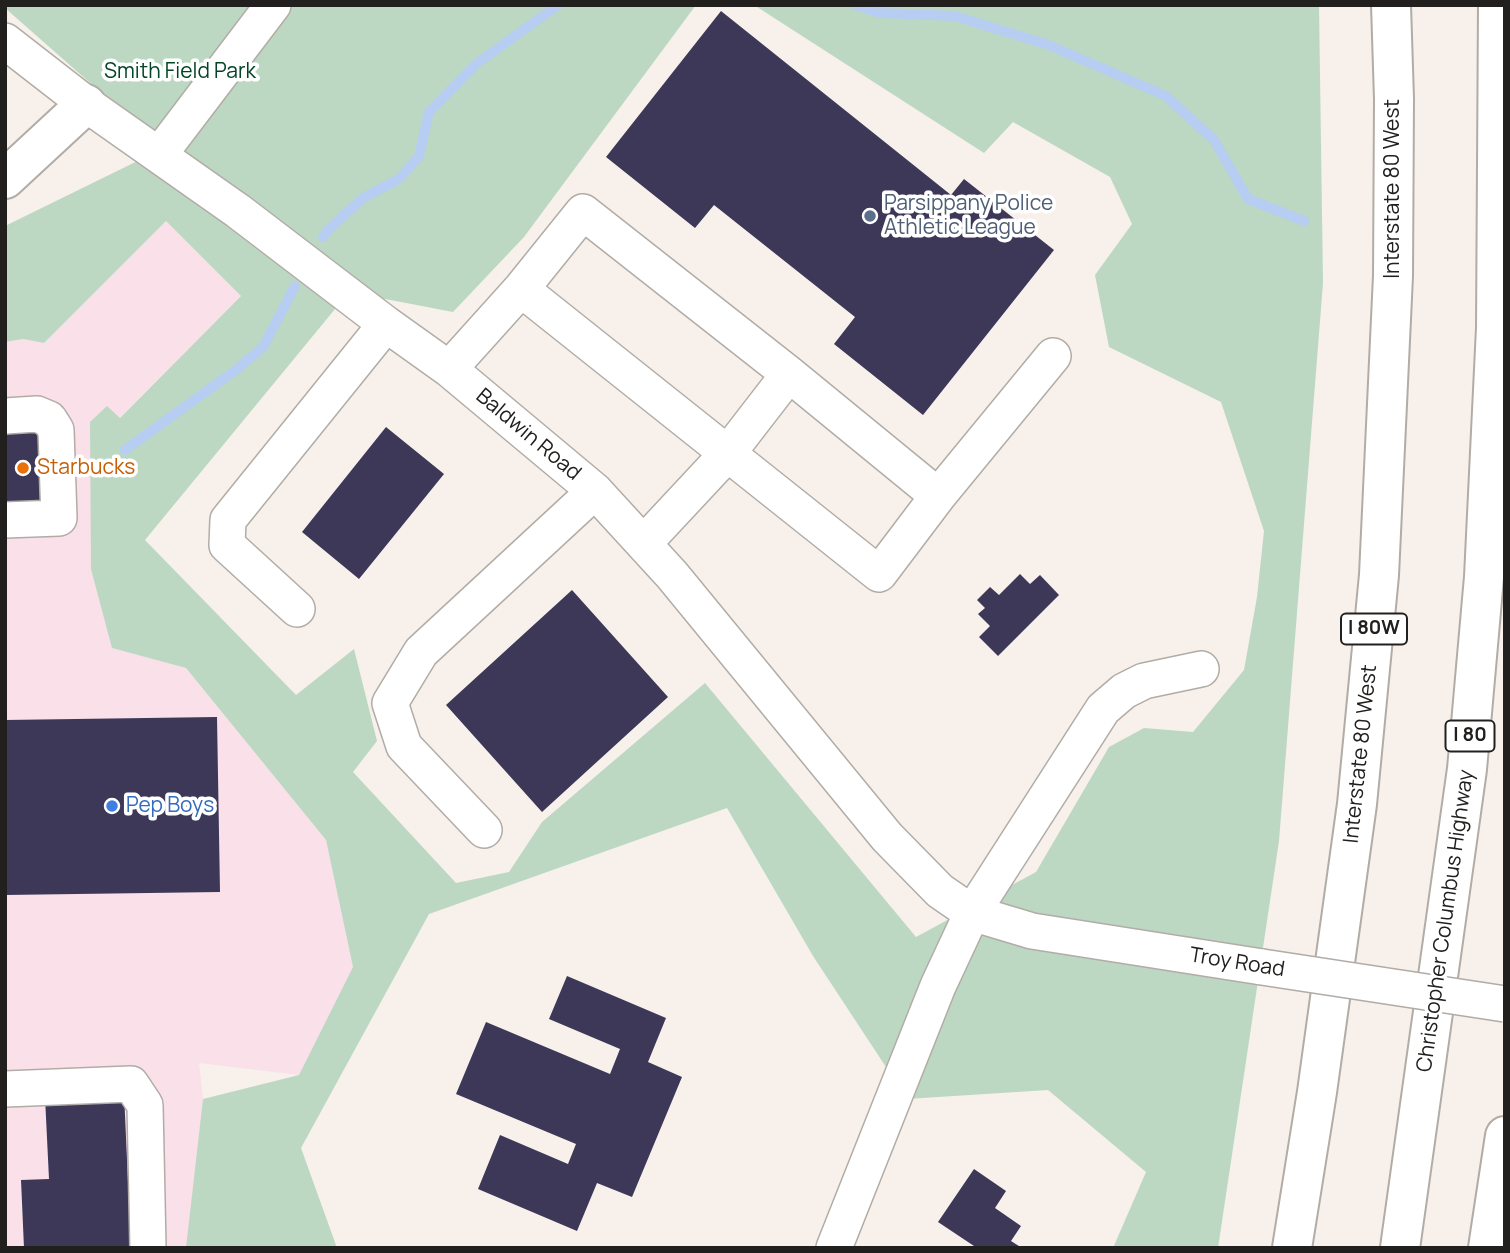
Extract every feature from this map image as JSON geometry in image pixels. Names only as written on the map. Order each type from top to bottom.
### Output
[{"type":"highway","name":"Interstate 80 West","points":[[1292,1248],[1355,817],[1379,575],[1393,276],[1394,99],[1391,5]]},
{"type":"highway","name":"Christopher Columbus Highway","points":[[1400,1248],[1467,769],[1484,577],[1496,328],[1498,5]]},
{"type":"highway","points":[[5,179],[86,104]]},
{"type":"highway","points":[[1488,1248],[1505,1136]]},
{"type":"street","points":[[159,155],[273,5]]},
{"type":"street","name":"Baldwin Road","points":[[5,41],[86,104],[449,369],[595,491],[644,543],[887,837],[940,891],[972,913]]},
{"type":"street","points":[[449,369],[521,289],[583,212],[939,496]]},
{"type":"street","points":[[521,289],[879,574],[1053,356]]},
{"type":"street","points":[[297,609],[228,545],[228,520],[386,324]]},
{"type":"street","points":[[644,543],[728,453],[789,374]]},
{"type":"street","points":[[5,416],[37,414],[49,419],[56,430],[59,518],[5,520]]},
{"type":"street","points":[[484,830],[404,746],[390,703],[421,652],[595,491]]},
{"type":"street","points":[[834,1248],[938,986],[972,913],[1103,709],[1124,691],[1144,681],[1201,669]]},
{"type":"street","name":"Troy Road","points":[[972,913],[1032,931],[1505,1004]]},
{"type":"street","points":[[5,1089],[131,1084],[145,1105],[148,1248]]},
{"type":"shaded area","points":[[166,221],[241,296],[119,418],[112,648],[186,668],[326,840],[353,967],[299,1075],[199,1063],[203,1099],[195,1248],[5,1248],[5,342],[23,339],[44,343]]},
{"type":"green space","name":"Smith Field Park","points":[[5,5],[696,5],[524,237],[453,312],[349,292],[145,540],[296,695],[354,649],[377,741],[353,772],[456,883],[509,872],[542,822],[705,683],[916,937],[1036,872],[1109,747],[1144,728],[1193,732],[1244,670],[1257,597],[1264,531],[1221,402],[1109,347],[1095,275],[1132,224],[1110,177],[1013,122],[984,153],[754,5],[1319,5],[1323,283],[1279,841],[1218,1248],[1113,1248],[1146,1172],[1048,1090],[907,1099],[813,956],[727,808],[429,914],[301,1148],[337,1248],[186,1248],[203,1099],[299,1075],[353,967],[326,840],[186,668],[112,648],[91,569],[90,422],[107,406],[120,418],[241,296],[166,221],[44,343],[23,339],[5,342],[5,226],[164,148],[5,8]]},
{"type":"building","name":"Parsippany Police Athletic League","points":[[721,11],[951,195],[964,179],[1054,250],[923,415],[834,344],[855,317],[714,205],[695,228],[606,157]]},
{"type":"building","points":[[386,427],[444,474],[359,579],[302,532]]},
{"type":"building","name":"Starbucks","points":[[38,429],[43,505],[5,507],[5,431]]},
{"type":"building","points":[[1020,574],[1030,584],[1040,575],[1059,595],[998,656],[979,637],[990,626],[978,614],[985,608],[977,600],[990,587],[999,595]]},
{"type":"building","points":[[572,590],[668,697],[542,812],[446,705]]},
{"type":"building","name":"Pep Boys","points":[[217,717],[220,892],[5,895],[5,720]]},
{"type":"building","points":[[567,976],[666,1018],[648,1062],[682,1077],[632,1197],[597,1183],[577,1231],[478,1189],[500,1135],[568,1164],[576,1144],[456,1094],[486,1022],[610,1074],[620,1049],[549,1019]]},
{"type":"building","points":[[124,1093],[131,1248],[24,1248],[21,1180],[49,1179],[45,1097]]},
{"type":"building","points":[[974,1169],[1006,1191],[995,1208],[1021,1226],[1011,1241],[1022,1248],[977,1248],[938,1222]]},
{"type":"waterway","points":[[323,237],[363,198],[399,179],[419,156],[429,112],[476,64],[558,5]]},
{"type":"waterway","points":[[856,5],[880,13],[955,16],[1049,45],[1166,96],[1214,140],[1248,199],[1304,221]]},
{"type":"waterway","points":[[125,450],[263,347],[295,286]]},
{"type":"place","name":"Parsippany Police Athletic League","points":[[870,216]]},
{"type":"place","name":"Starbucks","points":[[23,468]]},
{"type":"place","name":"Pep Boys","points":[[112,806]]}]
